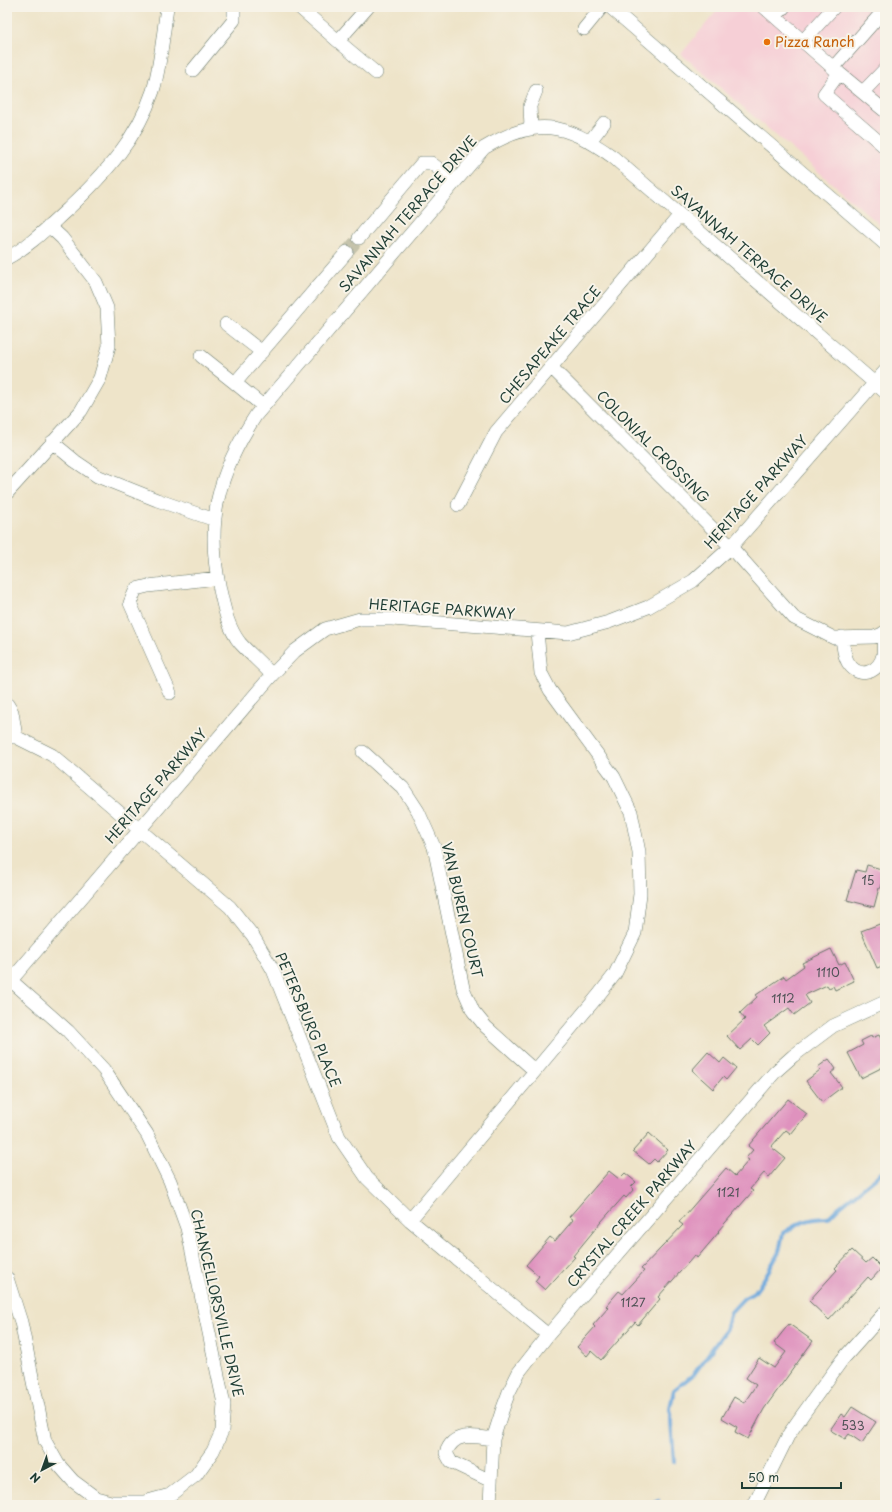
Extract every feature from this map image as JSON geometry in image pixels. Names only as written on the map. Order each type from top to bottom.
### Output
[{"type":"street","points":[[7,258],[20,252],[99,180],[121,152],[138,126],[158,71],[167,7]]},
{"type":"street","points":[[193,70],[234,20],[234,7]]},
{"type":"street","points":[[299,7],[376,73]]},
{"type":"street","points":[[338,41],[368,7]]},
{"type":"street","points":[[584,29],[602,7]]},
{"type":"street","points":[[610,7],[885,244]]},
{"type":"street","points":[[764,7],[779,12],[803,41],[836,71],[885,111]]},
{"type":"street","points":[[803,41],[834,7]]},
{"type":"street","points":[[885,9],[836,71],[824,94],[885,147]]},
{"type":"street","points":[[863,92],[885,69]]},
{"type":"street","points":[[531,128],[530,106],[536,91]]},
{"type":"street","points":[[590,141],[604,124]]},
{"type":"street","name":"SAVANNAH TERRACE DRIVE","points":[[272,675],[240,642],[225,615],[217,578],[213,544],[216,505],[225,472],[238,441],[263,406],[455,181],[484,148],[500,138],[522,129],[542,126],[567,132],[590,141],[612,157],[885,392]]},
{"type":"street","points":[[359,238],[422,164],[431,163],[455,181]]},
{"type":"street","name":"CHESAPEAKE TRACE","points":[[458,505],[496,432],[680,216]]},
{"type":"street","points":[[7,493],[80,411],[100,378],[109,346],[107,308],[96,282],[62,238],[49,226]]},
{"type":"street","points":[[235,383],[346,252]]},
{"type":"street","points":[[226,324],[262,352]]},
{"type":"street","points":[[201,356],[263,406]]},
{"type":"street","name":"COLONIAL CROSSING","points":[[552,368],[731,548],[794,618],[834,638],[874,637],[884,633]]},
{"type":"street","name":"HERITAGE PARKWAY","points":[[8,981],[141,829],[272,675],[295,650],[325,629],[360,619],[392,619],[537,632],[568,633],[609,622],[648,607],[693,581],[731,548],[885,371]]},
{"type":"street","points":[[52,442],[75,461],[97,476],[156,500],[214,520]]},
{"type":"street","points":[[170,693],[130,603],[136,589],[148,586],[217,578]]},
{"type":"street","points":[[410,1220],[597,997],[614,974],[635,932],[640,894],[640,852],[631,812],[614,777],[550,690],[541,672],[537,632]]},
{"type":"street","points":[[842,638],[848,663],[855,672],[864,674],[875,668],[883,656],[884,633]]},
{"type":"street","points":[[7,704],[12,712],[12,737]]},
{"type":"street","name":"PETERSBURG PLACE","points":[[12,737],[52,755],[141,829],[230,907],[253,936],[273,970],[339,1137],[367,1178],[410,1220],[548,1335]]},
{"type":"street","name":"VAN BUREN COURT","points":[[363,752],[403,788],[418,811],[434,847],[463,988],[473,1011],[486,1027],[535,1071]]},
{"type":"street","name":"CHANCELLORSVILLE DRIVE","points":[[7,1278],[21,1322],[45,1441],[58,1464],[73,1481],[96,1498],[111,1504],[144,1502],[170,1495],[196,1475],[213,1451],[222,1431],[224,1404],[187,1228],[170,1180],[147,1134],[104,1070],[68,1031],[8,981]]},
{"type":"street","name":"CRYSTAL CREEK PARKWAY","points":[[490,1505],[493,1439],[509,1392],[520,1372],[548,1335],[775,1072],[798,1052],[833,1026],[885,1002]]},
{"type":"street","points":[[754,1505],[789,1434],[842,1360],[885,1312]]},
{"type":"street","points":[[491,1481],[451,1462],[446,1453],[448,1446],[453,1440],[472,1436],[493,1439]]},
{"type":"shaded area","points":[[720,7],[885,7],[885,229],[681,54]]},
{"type":"building","points":[[867,865],[885,870],[881,888],[879,888],[874,907],[847,900],[856,870],[865,872]]},
{"type":"building","points":[[885,922],[885,965],[877,968],[861,931]]},
{"type":"building","points":[[831,949],[839,965],[845,962],[854,981],[835,990],[833,986],[829,988],[827,985],[805,995],[810,1003],[794,1015],[789,1008],[764,1026],[770,1033],[758,1045],[752,1039],[740,1050],[727,1036],[745,1019],[740,1013],[757,997],[756,995],[784,976],[786,979],[804,966],[802,963]]},
{"type":"building","points":[[879,1035],[885,1047],[885,1066],[861,1078],[848,1053],[863,1045],[861,1041],[871,1036],[872,1038]]},
{"type":"building","points":[[708,1052],[720,1063],[724,1058],[736,1068],[726,1080],[723,1077],[713,1089],[692,1070]]},
{"type":"building","points":[[829,1059],[836,1069],[831,1073],[842,1087],[822,1102],[806,1081],[820,1070],[818,1067]]},
{"type":"building","points":[[788,1099],[807,1114],[791,1134],[786,1130],[771,1147],[785,1158],[769,1177],[764,1173],[750,1189],[753,1191],[718,1231],[719,1232],[697,1258],[695,1255],[658,1297],[660,1299],[638,1325],[635,1322],[601,1360],[591,1351],[587,1356],[577,1347],[595,1327],[593,1325],[608,1308],[606,1306],[619,1291],[623,1294],[644,1271],[641,1269],[683,1225],[679,1222],[726,1168],[735,1176],[749,1160],[746,1158],[753,1150],[748,1146]]},
{"type":"building","points":[[649,1133],[668,1150],[657,1162],[654,1159],[649,1164],[633,1151]]},
{"type":"building","points":[[609,1171],[619,1179],[625,1173],[636,1182],[631,1187],[634,1189],[626,1198],[624,1196],[601,1222],[573,1256],[575,1257],[545,1290],[535,1281],[539,1276],[526,1265],[550,1237],[555,1241],[573,1220],[569,1217]]},
{"type":"building","points":[[852,1250],[866,1263],[872,1258],[882,1268],[871,1280],[868,1277],[829,1320],[809,1301],[837,1270],[835,1268]]},
{"type":"building","points":[[789,1324],[813,1341],[764,1409],[748,1439],[735,1432],[737,1427],[722,1418],[734,1397],[744,1403],[756,1385],[746,1378],[759,1358],[774,1368],[786,1352],[774,1343]]},
{"type":"building","points":[[852,1407],[876,1422],[862,1443],[849,1434],[845,1439],[830,1430],[841,1414],[845,1417]]},
{"type":"waterway","points":[[674,1462],[670,1408],[674,1390],[694,1374],[726,1330],[731,1312],[744,1298],[754,1293],[764,1279],[779,1252],[783,1233],[804,1222],[828,1218],[839,1207],[885,1170]]},
{"type":"waterway","points":[[649,1505],[658,1500]]},
{"type":"tunnel","points":[[347,252],[359,238]]},
{"type":"place","name":"Pizza Ranch","points":[[767,42]]}]
